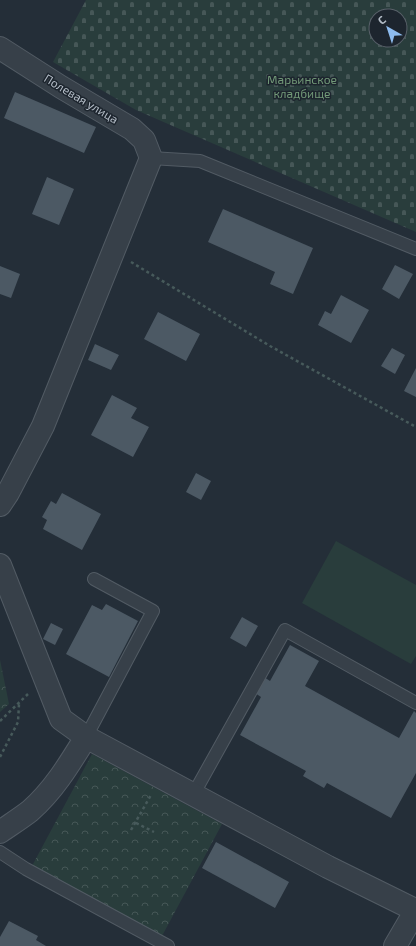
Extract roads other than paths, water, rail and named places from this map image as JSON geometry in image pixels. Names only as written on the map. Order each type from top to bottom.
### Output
[{"type":"street","name":"Полевая улица","points":[[0,48],[61,87],[132,129],[144,140],[151,158]]},
{"type":"street","points":[[0,505],[8,493],[43,426],[151,158]]},
{"type":"street","points":[[0,565],[61,719],[86,736],[160,777],[328,867],[416,910],[395,946]]},
{"type":"street","points":[[0,832],[30,811],[51,791],[72,761],[86,736]]},
{"type":"lane","points":[[151,158],[200,161],[416,249]]},
{"type":"lane","points":[[86,736],[153,611],[94,579]]},
{"type":"lane","points":[[194,794],[285,630],[416,703]]},
{"type":"lane","points":[[0,852],[26,869],[168,946]]},
{"type":"park label","name":"Марьинское кладбище","points":[[302,87]]}]
